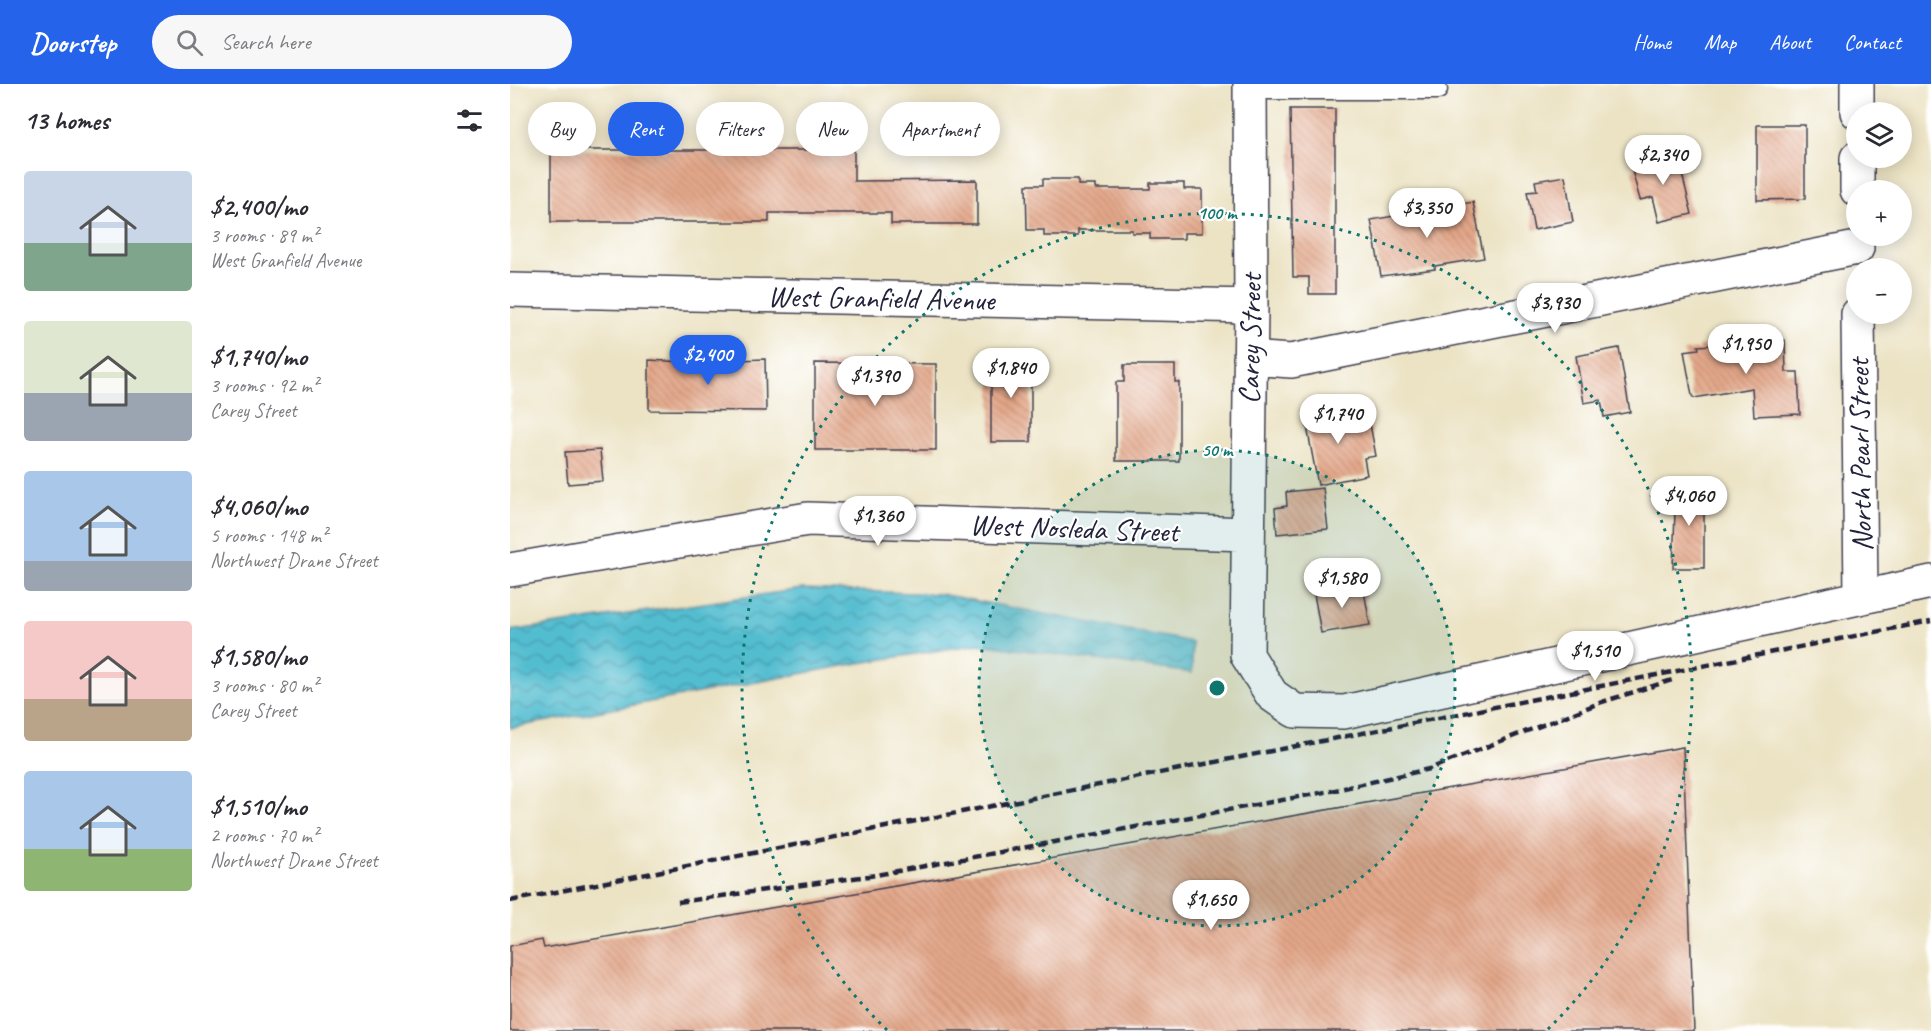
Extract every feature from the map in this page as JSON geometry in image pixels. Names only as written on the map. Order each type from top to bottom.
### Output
[{"type":"street","points":[[1857,84],[1857,102]]},
{"type":"street","name":"Carey Street","points":[[1250,87],[1251,306],[1247,655],[1272,695],[1295,711],[1344,712],[1861,596]]},
{"type":"street","points":[[1250,358],[1291,361],[1857,251]]},
{"type":"street","name":"West Granfield Avenue","points":[[510,290],[1251,306]]},
{"type":"street","name":"North Pearl Street","points":[[1858,324],[1861,596]]},
{"type":"street","name":"West Nosleda Street","points":[[510,570],[808,519],[1247,534]]},
{"type":"street","points":[[1861,596],[1931,582]]},
{"type":"lane","points":[[1250,87],[1438,90]]},
{"type":"water","points":[[802,589],[940,594],[1192,642],[1192,673],[978,644],[853,664],[510,728],[510,631]]},
{"type":"building","points":[[1290,109],[1335,109],[1335,294],[1309,294],[1309,277],[1293,277]]},
{"type":"building","points":[[1757,125],[1805,125],[1805,199],[1757,200]]},
{"type":"building","points":[[596,150],[608,150],[608,156],[684,156],[684,150],[696,150],[696,156],[784,156],[784,150],[796,150],[796,156],[854,156],[854,181],[977,180],[977,224],[891,224],[891,213],[769,213],[769,222],[551,222],[551,156],[596,156]]},
{"type":"building","points":[[1663,154],[1664,161],[1678,158],[1692,214],[1659,222],[1653,197],[1640,200],[1632,170],[1636,169],[1635,161]]},
{"type":"building","points":[[1565,176],[1573,222],[1534,230],[1527,192],[1537,191],[1535,181]]},
{"type":"building","points":[[1043,179],[1078,179],[1078,185],[1096,185],[1096,189],[1150,189],[1150,183],[1184,183],[1184,189],[1202,189],[1202,233],[1184,233],[1184,239],[1150,239],[1150,233],[1132,233],[1132,230],[1078,230],[1078,236],[1044,236],[1044,230],[1027,230],[1026,185],[1043,185]]},
{"type":"building","points":[[1473,202],[1484,258],[1435,266],[1435,269],[1381,276],[1371,220]]},
{"type":"building","points":[[1785,340],[1786,372],[1798,372],[1800,414],[1754,416],[1752,388],[1694,398],[1692,396],[1684,351],[1699,349],[1698,346]]},
{"type":"building","points":[[1619,348],[1630,412],[1604,417],[1601,400],[1584,403],[1576,356]]},
{"type":"building","points":[[1031,355],[1031,442],[991,442],[991,356]]},
{"type":"building","points":[[765,359],[766,411],[649,410],[649,360],[684,362]]},
{"type":"building","points":[[815,363],[936,364],[936,450],[815,450]]},
{"type":"building","points":[[1124,365],[1175,365],[1175,382],[1179,382],[1179,461],[1116,461],[1116,382],[1124,382]]},
{"type":"building","points":[[1331,407],[1333,414],[1350,411],[1353,427],[1370,424],[1376,456],[1364,458],[1367,475],[1318,485],[1304,411]]},
{"type":"building","points":[[600,450],[603,481],[568,484],[565,452]]},
{"type":"building","points":[[1676,484],[1701,484],[1704,487],[1704,568],[1673,568]]},
{"type":"building","points":[[1323,488],[1328,529],[1277,534],[1275,508],[1287,506],[1286,492]]},
{"type":"building","points":[[1363,585],[1370,625],[1321,633],[1314,594]]},
{"type":"building","points":[[1683,747],[1694,1031],[510,1031],[510,946],[542,940],[544,948]]},
{"type":"railway","points":[[510,901],[1931,621]]},
{"type":"railway","points":[[678,902],[876,875],[1331,791],[1429,769],[1602,702],[1672,680]]}]
